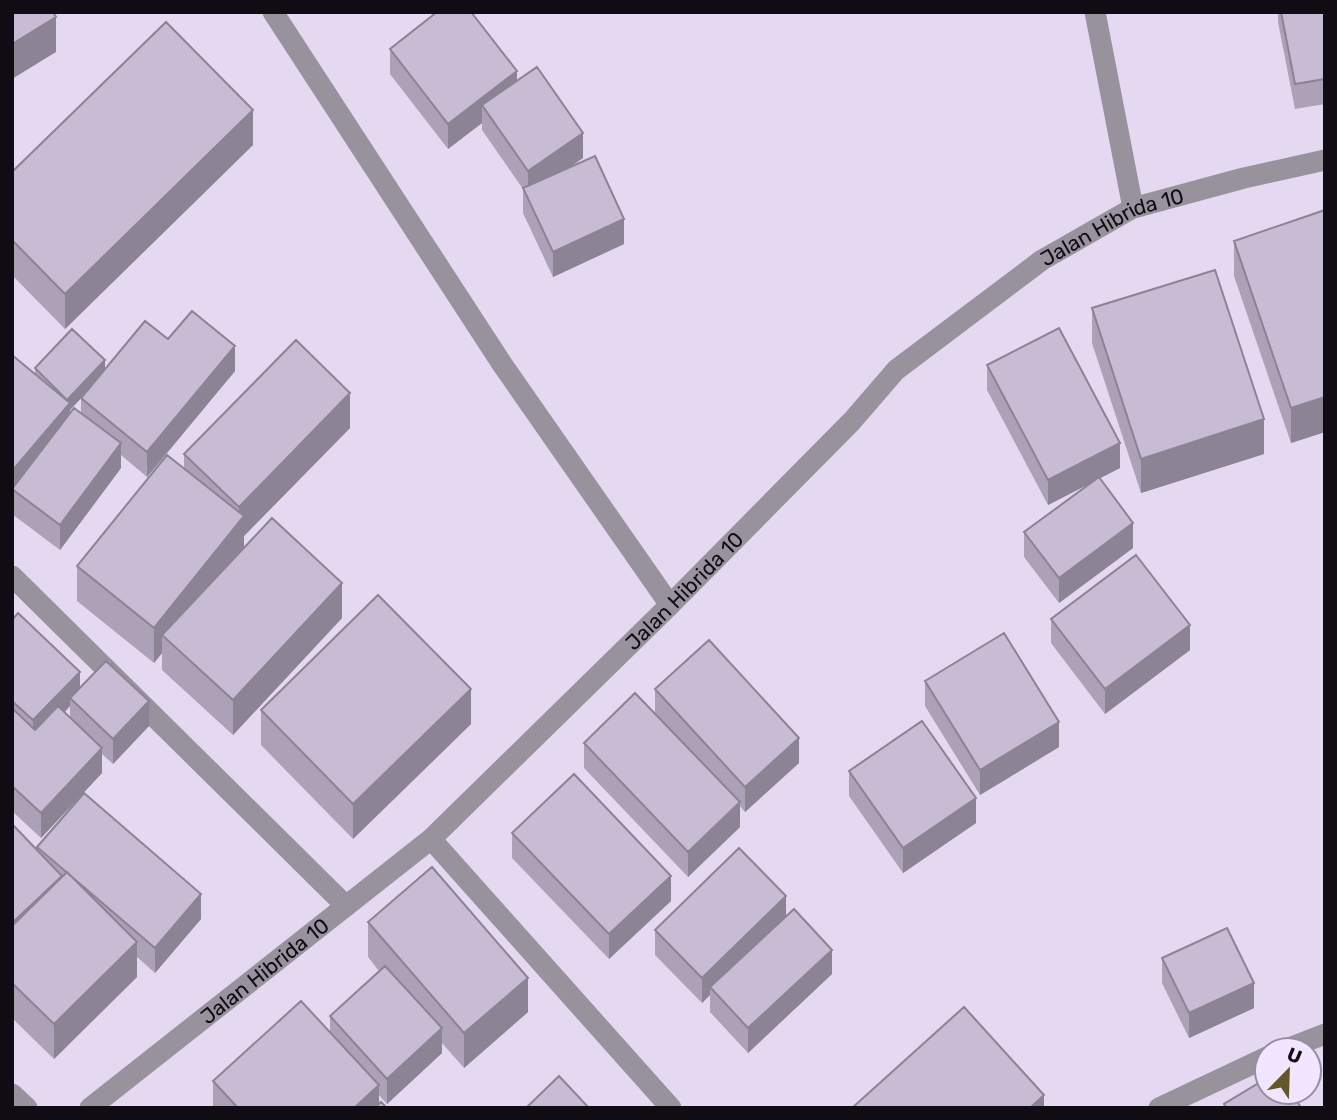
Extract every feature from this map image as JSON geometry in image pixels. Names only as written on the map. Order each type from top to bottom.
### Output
[{"type":"street","points":[[274,12],[502,364],[670,605]]},
{"type":"street","points":[[1095,12],[1133,208]]},
{"type":"street","name":"Jalan Hibrida 10","points":[[101,1105],[345,906],[432,839],[670,605],[852,421],[897,370],[1042,260],[1133,208],[1244,178],[1325,160]]},
{"type":"street","points":[[12,576],[345,906]]},
{"type":"street","points":[[432,839],[671,1108]]},
{"type":"street","points":[[1159,1108],[1253,1064]]},
{"type":"street","points":[[12,1094],[27,1108]]},
{"type":"building","points":[[12,12],[53,12],[56,17],[12,44]]},
{"type":"building","points":[[437,12],[471,12],[517,71],[448,124],[390,49]]},
{"type":"building","points":[[1281,12],[1325,12],[1325,79],[1295,84]]},
{"type":"building","points":[[166,22],[253,110],[65,294],[12,240],[12,172]]},
{"type":"building","points":[[537,67],[583,133],[528,171],[482,105]]},
{"type":"building","points":[[595,156],[624,219],[553,252],[523,188]]},
{"type":"building","points":[[1325,210],[1325,397],[1291,408],[1234,241]]},
{"type":"building","points":[[1215,270],[1264,419],[1141,459],[1092,308]]},
{"type":"building","points":[[192,311],[235,346],[147,452],[81,398],[145,321],[168,339]]},
{"type":"building","points":[[1059,328],[1120,443],[1048,480],[987,365]]},
{"type":"building","points":[[72,329],[105,360],[67,400],[35,368]]},
{"type":"building","points":[[296,340],[350,393],[239,507],[184,454]]},
{"type":"building","points":[[12,355],[70,403],[12,471]]},
{"type":"building","points":[[74,408],[121,443],[60,525],[12,489]]},
{"type":"building","points":[[167,455],[244,516],[154,628],[77,566]]},
{"type":"building","points":[[1099,477],[1133,523],[1059,578],[1024,532]]},
{"type":"building","points":[[272,518],[342,583],[233,700],[162,635]]},
{"type":"building","points":[[1136,555],[1190,625],[1105,689],[1051,619]]},
{"type":"building","points":[[378,595],[471,689],[353,804],[261,710]]},
{"type":"building","points":[[18,613],[80,672],[33,720],[12,701],[12,620]]},
{"type":"building","points":[[1004,633],[1059,722],[980,770],[925,681]]},
{"type":"building","points":[[709,640],[799,738],[745,787],[655,689]]},
{"type":"building","points":[[106,661],[149,701],[113,739],[70,698]]},
{"type":"building","points":[[635,693],[740,802],[688,852],[584,743]]},
{"type":"building","points":[[58,706],[102,748],[41,813],[12,786],[12,708],[35,730]]},
{"type":"building","points":[[922,721],[976,798],[903,848],[849,771]]},
{"type":"building","points":[[574,774],[671,876],[609,934],[512,833]]},
{"type":"building","points":[[84,793],[201,894],[155,948],[37,847]]},
{"type":"building","points":[[12,824],[62,876],[12,923]]},
{"type":"building","points":[[739,848],[786,896],[702,978],[655,930]]},
{"type":"building","points":[[432,867],[528,978],[464,1033],[368,922]]},
{"type":"building","points":[[67,872],[137,942],[54,1024],[12,983],[12,926]]},
{"type":"building","points":[[794,909],[832,950],[748,1028],[710,987]]},
{"type":"building","points":[[1227,928],[1254,983],[1189,1013],[1162,958]]},
{"type":"building","points":[[385,966],[442,1028],[387,1079],[330,1016]]},
{"type":"building","points":[[301,1001],[379,1085],[354,1108],[238,1108],[213,1081]]},
{"type":"building","points":[[964,1007],[1044,1095],[1030,1108],[852,1108]]},
{"type":"building","points":[[559,1076],[589,1108],[526,1108]]},
{"type":"building","points":[[1253,1086],[1253,1106],[1301,1108],[1226,1108],[1224,1104]]},
{"type":"building","points":[[381,1102],[387,1108],[375,1108]]}]
